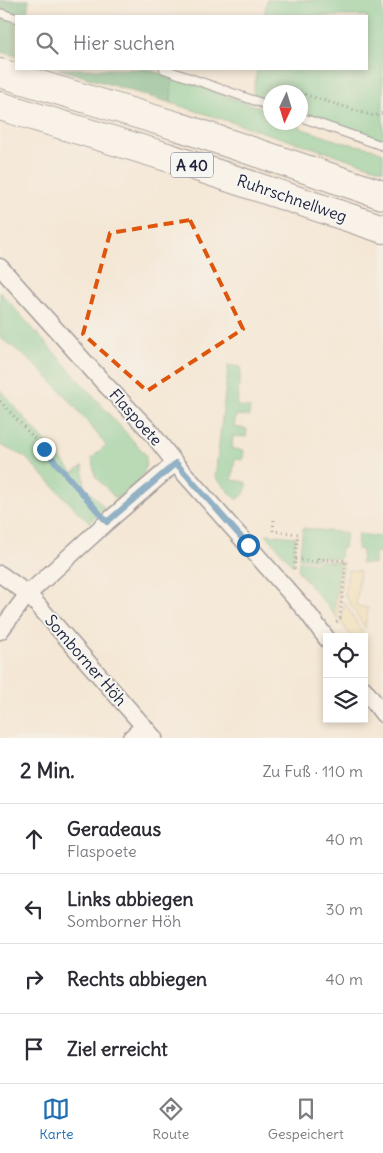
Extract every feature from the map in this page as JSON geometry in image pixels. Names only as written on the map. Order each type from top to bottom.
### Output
[{"type":"highway","name":"Ruhrschnellweg","points":[[0,73],[177,126],[383,195]]},
{"type":"highway","name":"Ruhrschnellweg","points":[[0,106],[167,157],[383,229]]},
{"type":"street","name":"Flaspoete","points":[[0,267],[102,381],[150,431],[307,612],[323,634]]},
{"type":"street","points":[[0,631],[28,594],[107,522],[176,463]]},
{"type":"street","name":"Somborner Höh","points":[[0,574],[28,594],[149,732],[131,738]]},
{"type":"street","points":[[368,693],[383,714]]},
{"type":"lane","points":[[0,13],[15,18]]},
{"type":"lane","points":[[167,70],[263,104]]},
{"type":"lane","points":[[308,120],[383,146]]},
{"type":"path","points":[[308,95],[374,116],[383,113]]},
{"type":"path","points":[[0,402],[44,449],[107,522]]},
{"type":"path","points":[[274,520],[273,531],[298,534],[294,571]]},
{"type":"path","points":[[296,559],[318,562],[318,558],[346,561],[340,618],[336,623]]},
{"type":"highlighted area","points":[[190,220],[243,329],[147,391],[83,334],[110,233]]},
{"type":"green space","points":[[0,0],[29,0],[27,15],[15,15],[15,56],[0,52]]},
{"type":"green space","points":[[267,0],[383,0],[383,141],[308,114],[308,85],[263,85],[263,98],[253,94],[257,70],[368,70],[368,15],[264,15]]},
{"type":"green space","points":[[61,70],[151,70],[172,77],[171,103]]},
{"type":"green space","points":[[172,77],[263,109],[263,130],[306,130],[383,153],[383,170],[171,103]]},
{"type":"green space","points":[[0,292],[145,454],[146,461],[143,474],[116,499],[95,476],[92,458],[106,445],[58,387],[16,349],[0,338]]},
{"type":"green space","points":[[227,365],[241,367],[237,406],[250,408],[249,416],[236,415],[234,427],[247,429],[246,437],[233,436],[232,449],[244,450],[243,460],[235,459],[232,480],[245,482],[247,486],[244,494],[237,500],[215,477]]},
{"type":"green space","points":[[0,390],[73,473],[83,466],[85,487],[105,508],[89,523],[25,457],[0,445]]},
{"type":"green space","points":[[303,528],[346,533],[340,559],[318,557],[317,560],[299,558]]},
{"type":"green space","points":[[266,534],[296,537],[293,566]]},
{"type":"green space","points":[[358,534],[383,537],[383,553],[376,552],[374,564],[361,563],[362,550],[357,549]]},
{"type":"green space","points":[[319,560],[340,562],[334,614],[298,571],[299,561],[319,563]]},
{"type":"sand","points":[[340,562],[344,562],[337,618],[334,614]]},
{"type":"sand","points":[[348,570],[360,571],[356,606],[368,608],[365,628],[345,595]]},
{"type":"sand","points":[[344,602],[363,633],[349,633],[340,621]]},
{"type":"route","points":[[44,449],[107,522],[176,463],[248,545]]}]
